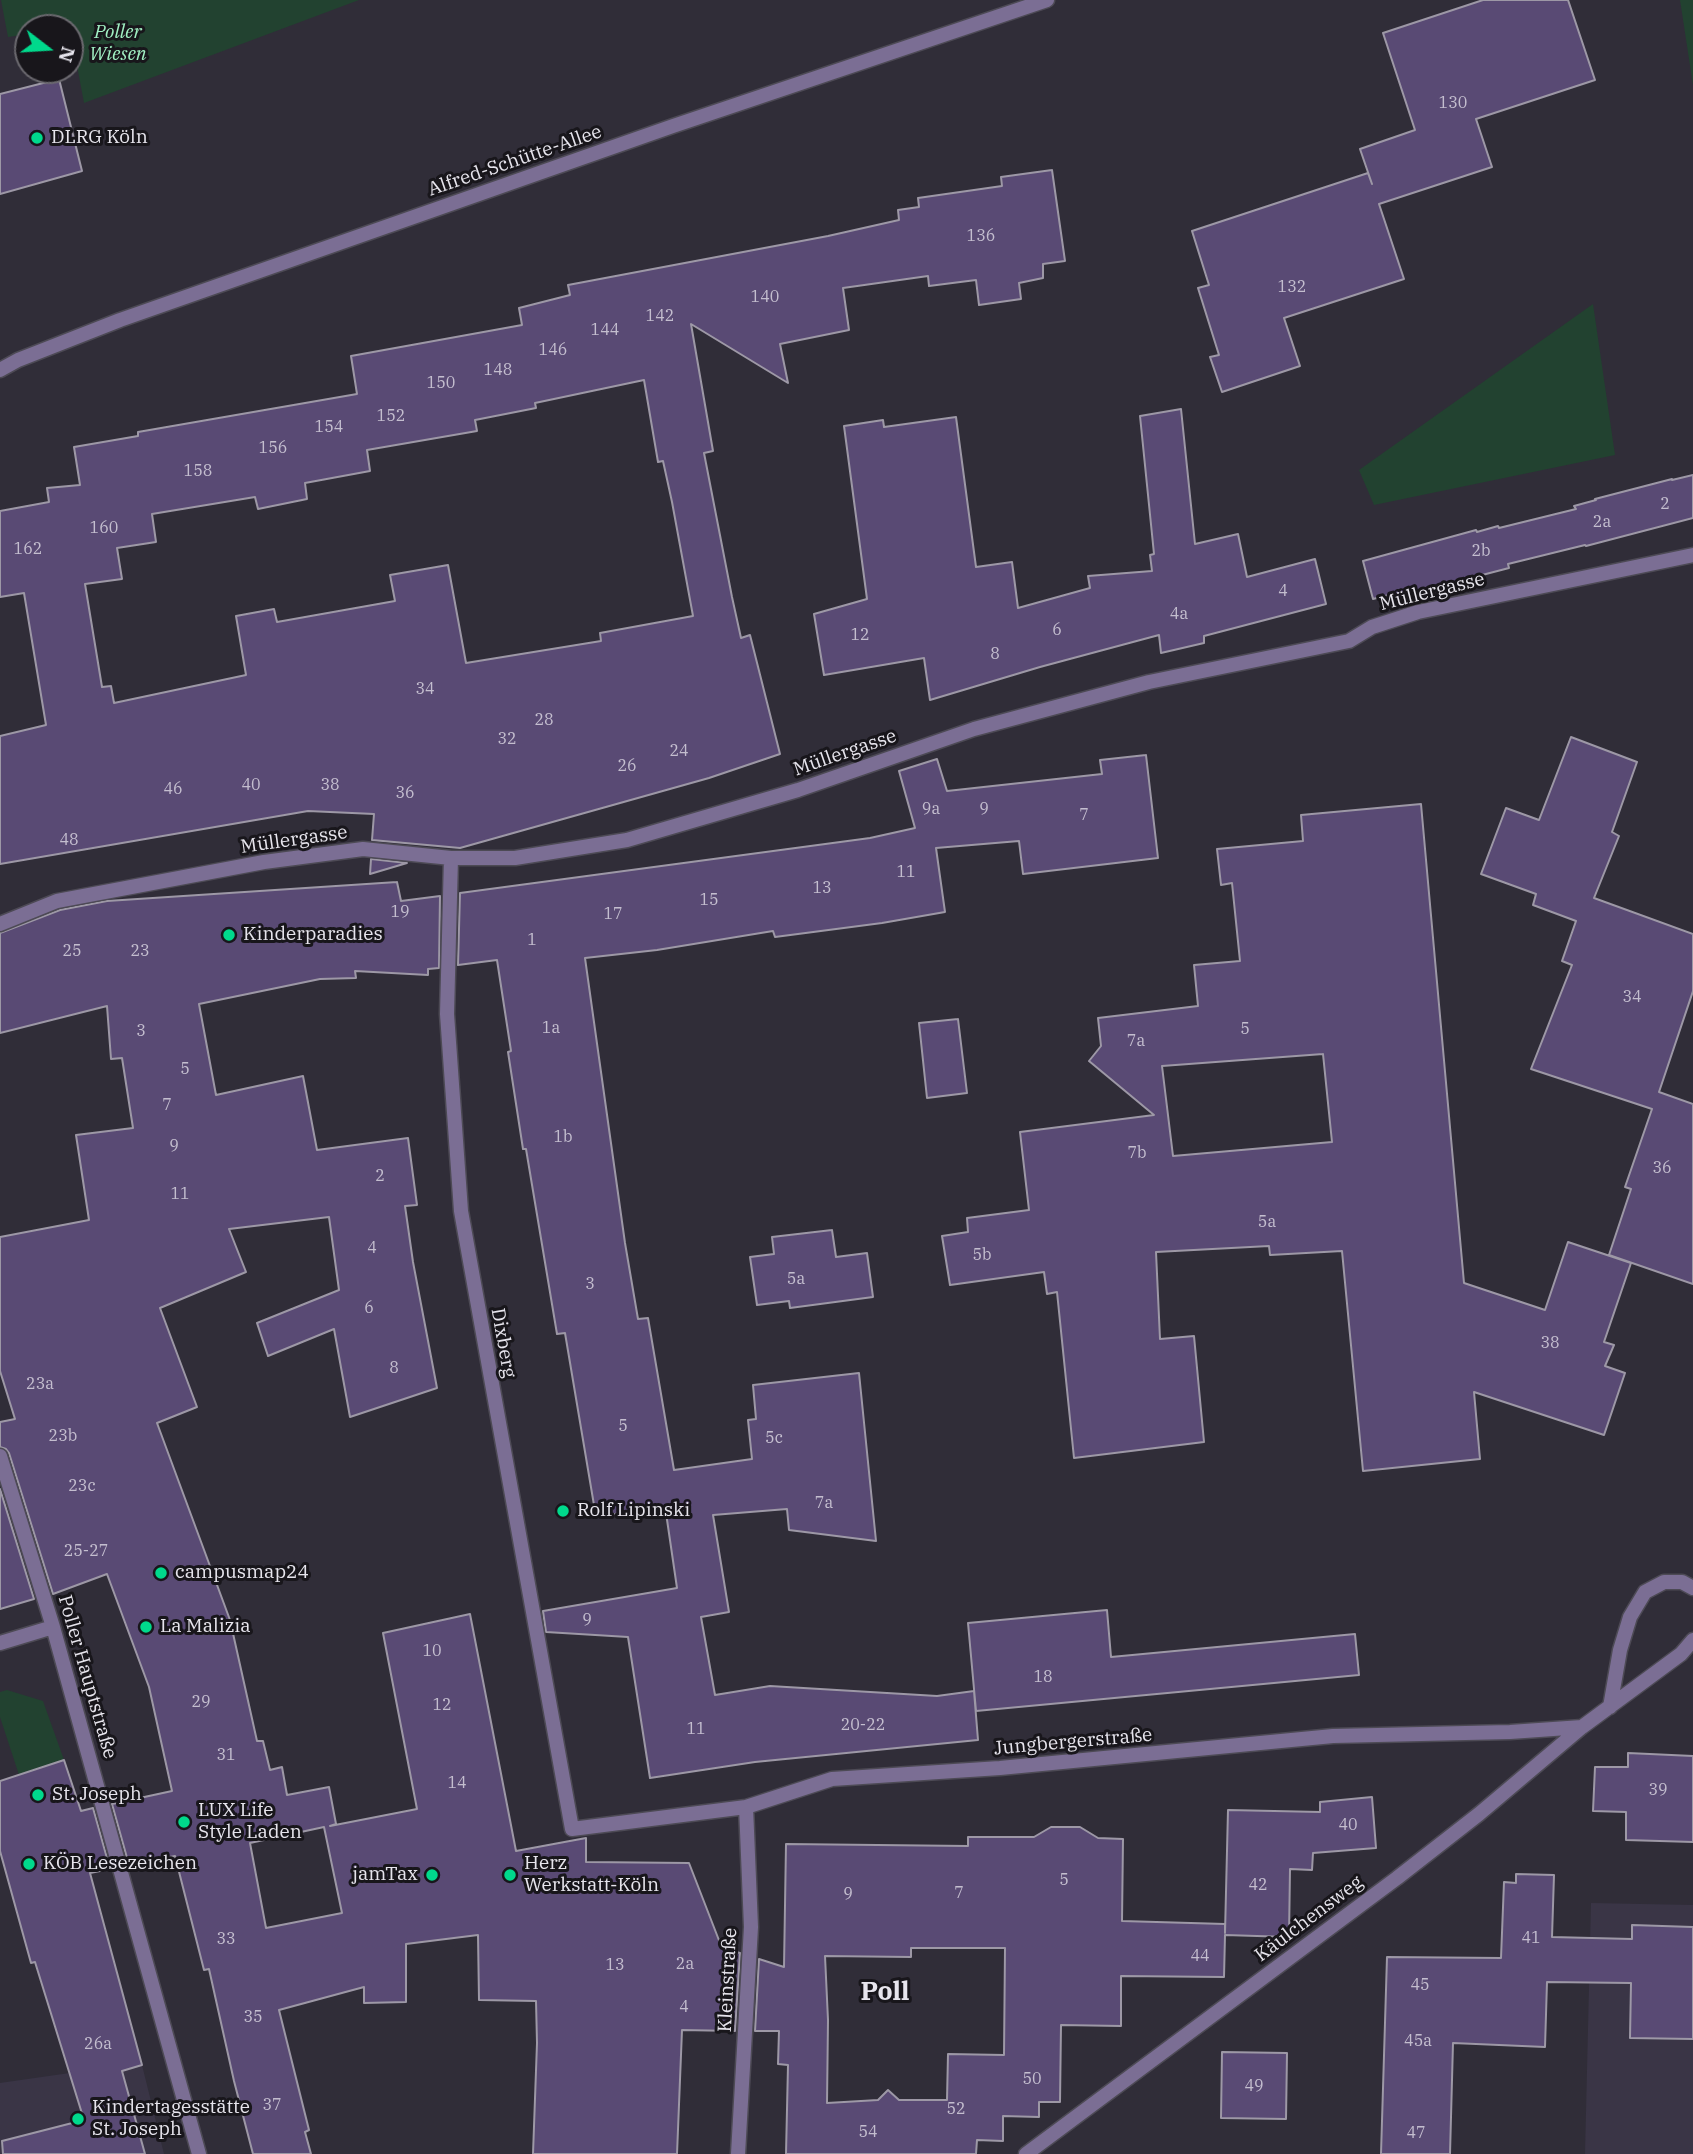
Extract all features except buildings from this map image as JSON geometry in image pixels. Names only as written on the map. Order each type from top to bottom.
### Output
[{"type":"street","name":"Alfred-Schütte-Allee","points":[[0,370],[18,360],[120,320],[673,126],[1047,0]]},
{"type":"street","name":"Müllergasse","points":[[0,924],[57,901],[264,862],[363,849],[451,858],[515,858],[627,841],[798,790],[974,729],[1149,682],[1349,641],[1372,627],[1418,612],[1693,555]]},
{"type":"street","name":"Dixberg","points":[[451,858],[447,1014],[461,1211],[572,1829]]},
{"type":"street","name":"Poller Hauptstraße","points":[[0,1456],[53,1627],[199,2154]]},
{"type":"street","points":[[1610,1707],[1620,1650],[1630,1616],[1645,1592],[1664,1582],[1682,1582],[1693,1588]]},
{"type":"street","points":[[0,1643],[53,1627]]},
{"type":"street","name":"Käulchensweg","points":[[1026,2154],[1408,1870],[1582,1727],[1681,1654],[1693,1640]]},
{"type":"street","name":"Jungbergerstraße","points":[[572,1829],[746,1807],[832,1779],[1000,1768],[1333,1736],[1510,1732],[1582,1727]]},
{"type":"street","name":"Kleinstraße","points":[[738,2154],[751,1927],[746,1807]]},
{"type":"shaded area","points":[[1591,1903],[1693,1905],[1693,2154],[1585,2154]]},
{"type":"shaded area","name":"Kindertagesstätte St. Joseph","points":[[142,2065],[164,2154],[0,2154],[0,2083],[70,2073],[74,2083]]},
{"type":"green space","name":"Poller Wiesen","points":[[1,0],[359,0],[84,103],[80,84],[84,84],[84,14],[14,14],[14,36],[8,37]]},
{"type":"green space","points":[[1680,0],[1693,0],[1693,85]]},
{"type":"green space","points":[[1593,304],[1615,455],[1374,505],[1359,470]]},
{"type":"green space","points":[[7,1690],[43,1701],[64,1760],[19,1775],[0,1717],[0,1692]]},
{"type":"place","name":"DLRG Köln","points":[[37,138]]},
{"type":"place","name":"Kinderparadies","points":[[229,935]]},
{"type":"place","name":"Rolf Lipinski","points":[[563,1511]]},
{"type":"place","name":"campusmap24","points":[[161,1573]]},
{"type":"place","name":"La Malizia","points":[[146,1627]]},
{"type":"place","name":"St. Joseph","points":[[38,1795]]},
{"type":"place","name":"LUX Life Style Laden","points":[[184,1822]]},
{"type":"place","name":"KÖB Lesezeichen","points":[[29,1864]]},
{"type":"place","name":"jamTax","points":[[432,1875]]},
{"type":"place","name":"Herz Werkstatt-Köln","points":[[510,1875]]},
{"type":"place","name":"Kindertagesstätte St. Joseph","points":[[78,2119]]},
{"type":"district","name":"Poll","points":[[885,1992]]}]
